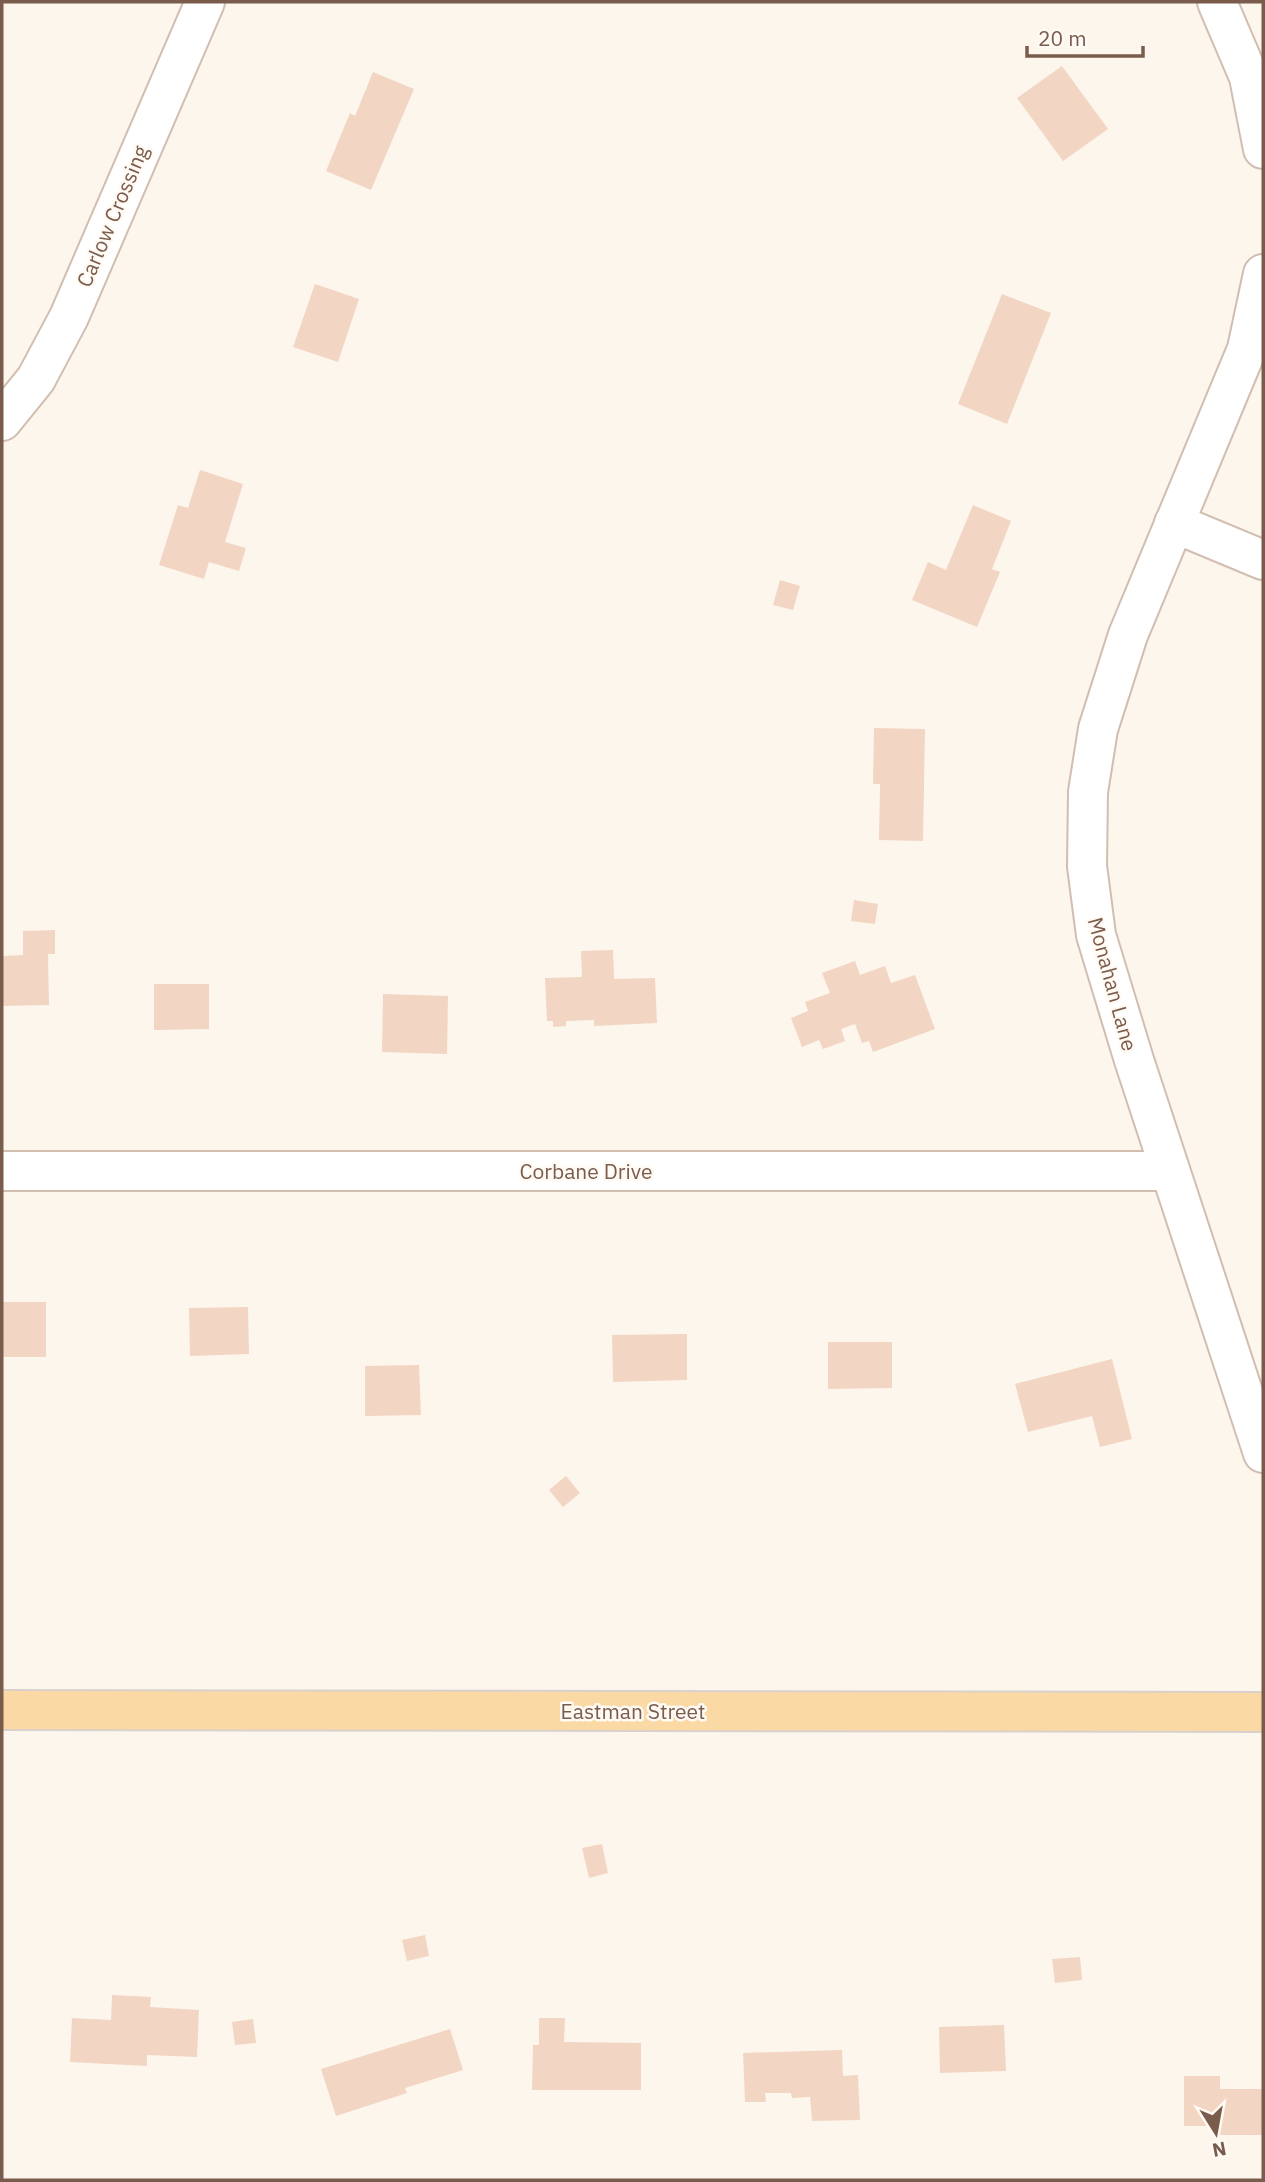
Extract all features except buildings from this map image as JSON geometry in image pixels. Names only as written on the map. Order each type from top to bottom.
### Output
[{"type":"main road","name":"Eastman Street","points":[[2,1710],[1263,1712]]},
{"type":"street","name":"Carlow Crossing","points":[[2,421],[36,379],[68,317],[205,2]]},
{"type":"street","points":[[1217,2],[1249,76],[1263,149]]},
{"type":"street","name":"Monahan Lane","points":[[1263,274],[1247,349],[1128,635],[1098,729],[1088,792],[1087,866],[1096,935],[1263,1453]]},
{"type":"street","points":[[1174,523],[1263,560]]},
{"type":"street","name":"Corbane Drive","points":[[2,1171],[1170,1171]]}]
